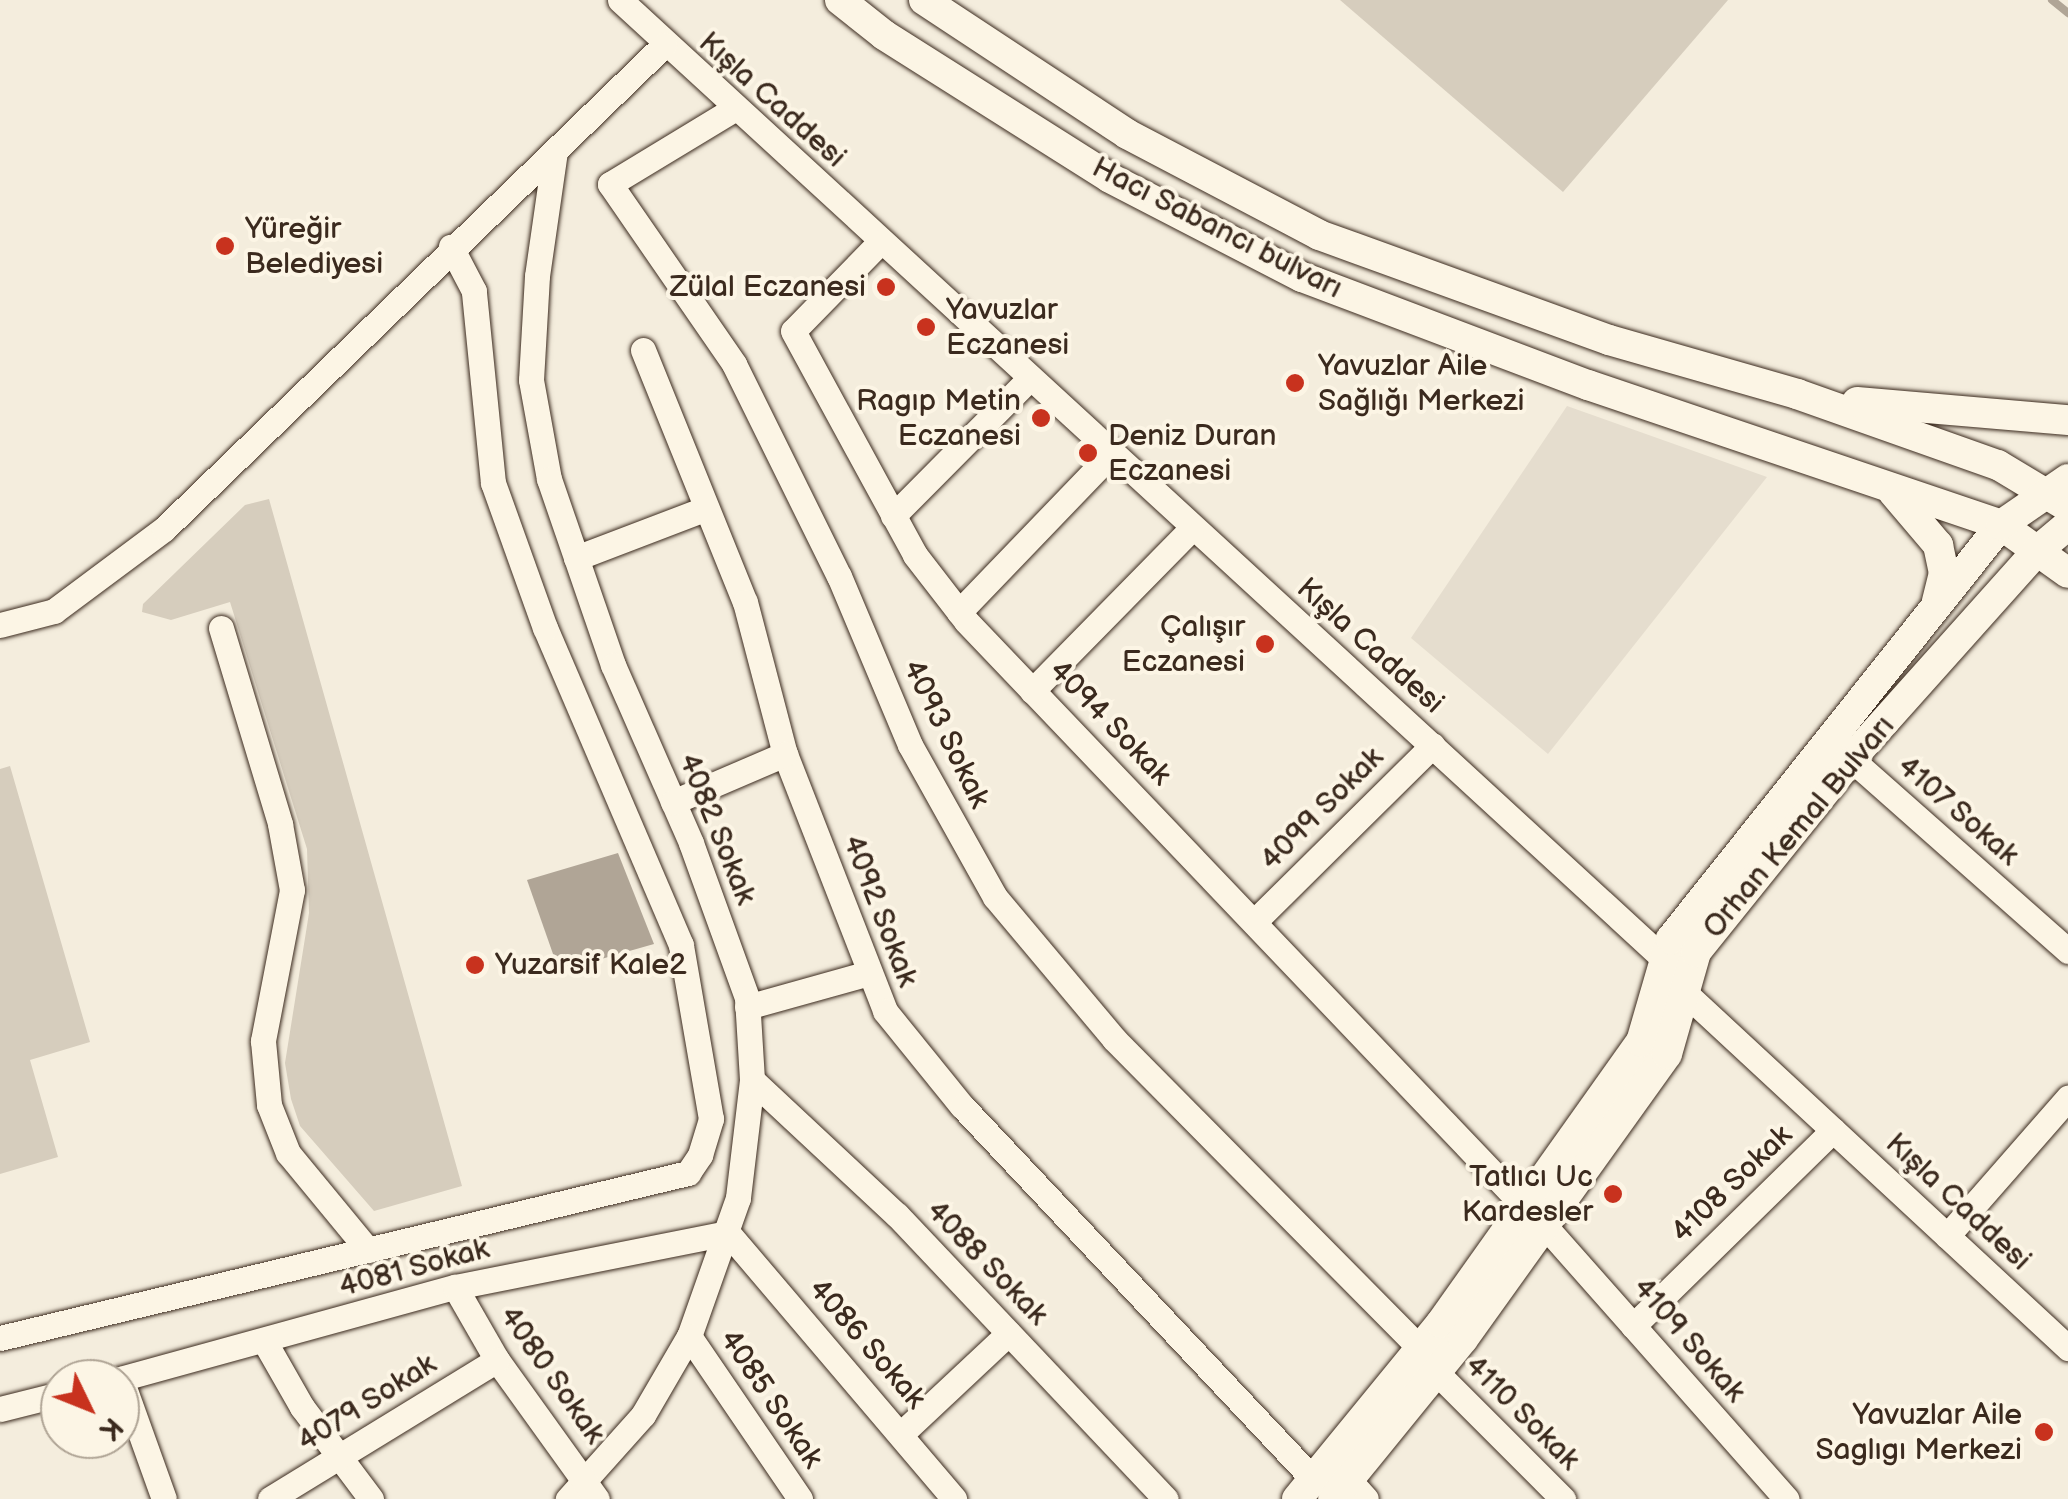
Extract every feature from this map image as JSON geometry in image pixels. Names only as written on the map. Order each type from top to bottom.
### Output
[{"type":"main road","name":"Hacı Sabancı bulvarı","points":[[840,0],[1110,178],[1302,278],[1588,384],[1879,480],[2001,525],[2068,573]]},
{"type":"main road","name":"Hacı Sabancı bulvarı","points":[[924,0],[1128,134],[1319,236],[1609,340],[1797,394],[1998,465],[2061,493]]},
{"type":"main road","points":[[1797,394],[2068,420]]},
{"type":"main road","points":[[1879,480],[1938,545],[1944,573],[1937,603]]},
{"type":"main road","name":"Orhan Kemal Bulvarı","points":[[1534,1215],[1641,1042],[1671,939],[2001,525],[2061,493]]},
{"type":"main road","name":"Orhan Kemal Bulvarı","points":[[1331,1491],[1534,1215],[1666,1054],[1696,952],[1851,760],[2037,551],[2068,525]]},
{"type":"street","name":"Kışla Caddesi","points":[[620,0],[664,45],[1665,960],[1684,992],[2068,1348]]},
{"type":"street","points":[[0,625],[54,611],[164,529],[664,45]]},
{"type":"street","name":"4093 Sokak","points":[[734,109],[610,184],[734,364],[839,576],[910,746],[995,897],[1114,1039],[1428,1360]]},
{"type":"street","name":"4082 Sokak","points":[[555,151],[537,276],[531,380],[548,480],[673,802],[747,1007],[752,1080],[728,1233],[689,1336],[643,1415],[584,1493]]},
{"type":"street","name":"4094 Sokak","points":[[880,242],[793,331],[894,516],[959,612],[1256,918],[1534,1215]]},
{"type":"street","points":[[0,1338],[688,1173],[711,1118],[681,945],[545,628],[494,483],[474,291],[450,248]]},
{"type":"street","name":"4092 Sokak","points":[[643,350],[702,510],[744,602],[785,754],[885,1012],[962,1106],[1331,1491]]},
{"type":"street","points":[[894,516],[1029,379]]},
{"type":"street","points":[[959,612],[1111,454]]},
{"type":"street","points":[[576,558],[702,510]]},
{"type":"street","points":[[1032,690],[1192,529]]},
{"type":"street","points":[[221,628],[280,824],[292,890],[263,1041],[268,1105],[288,1153],[368,1250]]},
{"type":"street","name":"4099 Sokak","points":[[1256,918],[1432,745]]},
{"type":"street","points":[[673,802],[785,754]]},
{"type":"street","name":"4107 Sokak","points":[[1851,760],[2068,951]]},
{"type":"street","points":[[747,1007],[868,972]]},
{"type":"street","name":"4088 Sokak","points":[[752,1080],[897,1215],[1166,1499]]},
{"type":"street","points":[[1947,1236],[2068,1098]]},
{"type":"street","name":"4108 Sokak","points":[[1633,1326],[1833,1130]]},
{"type":"street","name":"4109 Sokak","points":[[1534,1215],[1786,1499]]},
{"type":"street","name":"4081 Sokak","points":[[140,1374],[266,1344],[455,1287],[728,1233]]},
{"type":"street","name":"4086 Sokak","points":[[728,1233],[954,1499]]},
{"type":"street","name":"4080 Sokak","points":[[455,1287],[497,1360],[584,1493]]},
{"type":"street","points":[[902,1434],[1008,1332]]},
{"type":"street","name":"4085 Sokak","points":[[689,1336],[800,1499]]},
{"type":"street","points":[[266,1344],[339,1461],[371,1499]]},
{"type":"street","name":"4079 Sokak","points":[[270,1499],[339,1461],[497,1360]]},
{"type":"street","name":"4110 Sokak","points":[[1428,1360],[1563,1499]]},
{"type":"street","points":[[0,1409],[40,1399]]},
{"type":"street","points":[[140,1434],[164,1499]]},
{"type":"shaded area","points":[[1340,0],[1728,0],[1563,192]]},
{"type":"shaded area","points":[[1567,406],[1767,477],[1548,754],[1411,638]]},
{"type":"shaded area","points":[[269,499],[462,1186],[374,1211],[300,1126],[291,1099],[285,1063],[309,913],[307,849],[230,602],[171,620],[142,612],[143,604],[245,505]]},
{"type":"shaded area","points":[[10,766],[90,1042],[30,1060],[58,1157],[0,1174],[0,769]]},
{"type":"shaded area","points":[[618,853],[654,944],[559,971],[527,880]]},
{"type":"waterway","points":[[2052,0],[2068,13]]},
{"type":"place","name":"Yüreğir Belediyesi","points":[[225,246]]},
{"type":"place","name":"Zülal Eczanesi","points":[[886,287]]},
{"type":"place","name":"Yavuzlar Eczanesi","points":[[926,327]]},
{"type":"place","name":"Yavuzlar Aile Sağlığı Merkezi","points":[[1295,383]]},
{"type":"place","name":"Ragıp Metin Eczanesi","points":[[1041,418]]},
{"type":"place","name":"Deniz Duran Eczanesi","points":[[1088,453]]},
{"type":"place","name":"Çalışır Eczanesi","points":[[1265,644]]},
{"type":"place","name":"Yuzarsif Kale2","points":[[475,965]]},
{"type":"place","name":"Tatlıcı Uc Kardesler","points":[[1613,1194]]},
{"type":"place","name":"Yavuzlar Aile Saglıgı Merkezi","points":[[2044,1432]]}]
